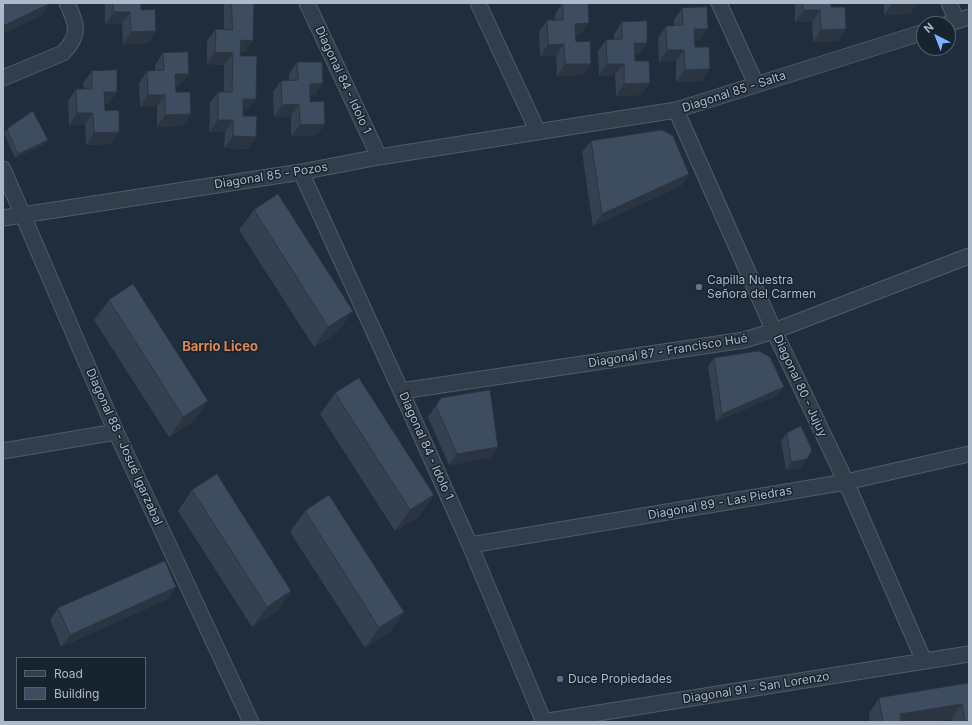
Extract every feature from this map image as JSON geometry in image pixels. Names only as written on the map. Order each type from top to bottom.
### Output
[{"type":"street","points":[[3,78],[63,53],[70,45],[75,37],[76,27],[67,3]]},
{"type":"street","name":"Diagonal 84 - Idolo 1","points":[[307,3],[379,157]]},
{"type":"street","points":[[478,3],[538,132]]},
{"type":"street","points":[[718,3],[756,84]]},
{"type":"street","points":[[949,3],[958,21]]},
{"type":"street","name":"Diagonal 85 - Salta","points":[[538,132],[676,110],[916,34]]},
{"type":"street","name":"Diagonal 80 - Jujuy","points":[[676,110],[774,331],[846,482],[924,661]]},
{"type":"street","name":"Diagonal 85 - Pozos","points":[[3,218],[301,172],[379,157],[538,132]]},
{"type":"street","name":"Diagonal 88 - Josué Igarzabal","points":[[3,169],[116,432],[251,722]]},
{"type":"street","name":"Diagonal 84 - Idolo 1","points":[[301,172],[470,546],[543,722]]},
{"type":"street","name":"Diagonal 87 - Francisco Hué","points":[[401,391],[744,340],[774,331],[969,256]]},
{"type":"street","points":[[3,451],[116,432]]},
{"type":"street","name":"Diagonal 89 - Las Piedras","points":[[470,546],[846,482],[969,454]]},
{"type":"street","name":"Diagonal 91 - San Lorenzo","points":[[543,722],[969,654]]},
{"type":"building","points":[[3,3],[51,3],[3,26]]},
{"type":"building","points":[[113,3],[141,3],[141,10],[155,9],[156,31],[131,32],[130,12],[114,12]]},
{"type":"building","points":[[232,3],[254,3],[253,41],[241,40],[240,56],[257,56],[256,99],[243,99],[243,116],[257,116],[256,137],[233,136],[233,120],[218,120],[218,92],[232,92],[233,53],[215,52],[216,29],[232,30]]},
{"type":"building","points":[[563,3],[588,3],[589,23],[575,24],[576,42],[590,41],[591,64],[565,64],[564,44],[548,45],[547,20],[563,20]]},
{"type":"building","points":[[803,3],[831,3],[831,7],[845,7],[846,29],[821,30],[820,10],[804,10]]},
{"type":"building","points":[[707,7],[708,29],[694,29],[695,47],[709,47],[710,69],[685,70],[684,50],[667,50],[666,26],[683,25],[682,8]]},
{"type":"building","points":[[647,21],[647,43],[634,43],[635,61],[649,61],[650,83],[624,84],[624,64],[607,64],[606,40],[622,39],[622,22]]},
{"type":"building","points":[[188,52],[189,74],[175,74],[176,92],[190,92],[191,114],[165,115],[165,95],[148,95],[147,71],[164,70],[163,53]]},
{"type":"building","points":[[297,62],[322,62],[323,83],[310,84],[310,102],[324,101],[325,124],[300,125],[299,104],[282,105],[281,81],[298,80]]},
{"type":"building","points":[[117,70],[117,92],[104,92],[105,111],[119,110],[119,132],[94,133],[93,113],[77,113],[76,89],[92,89],[92,71]]},
{"type":"building","points":[[33,111],[48,140],[18,154],[7,129]]},
{"type":"building","points":[[662,130],[673,136],[689,174],[602,214],[591,141]]},
{"type":"building","points":[[278,194],[353,311],[328,327],[254,210]]},
{"type":"building","points":[[133,284],[208,401],[183,417],[109,300]]},
{"type":"building","points":[[759,351],[770,357],[784,387],[722,414],[714,358]]},
{"type":"building","points":[[359,378],[434,495],[410,510],[335,393]]},
{"type":"building","points":[[490,390],[498,447],[457,454],[436,406],[441,398]]},
{"type":"building","points":[[801,426],[812,450],[807,459],[791,462],[787,433]]},
{"type":"building","points":[[217,474],[291,591],[267,607],[192,490]]},
{"type":"building","points":[[329,495],[404,612],[379,628],[305,511]]},
{"type":"building","points":[[165,561],[176,587],[70,635],[58,608]]},
{"type":"building","points":[[969,683],[969,722],[965,722],[962,704],[900,714],[901,722],[883,722],[879,698]]},
{"type":"place","name":"Capilla Nuestra Señora del Carmen","points":[[699,287]]},
{"type":"place","name":"Duce Propiedades","points":[[560,679]]},
{"type":"district","name":"Barrio Liceo","points":[[220,347]]}]
